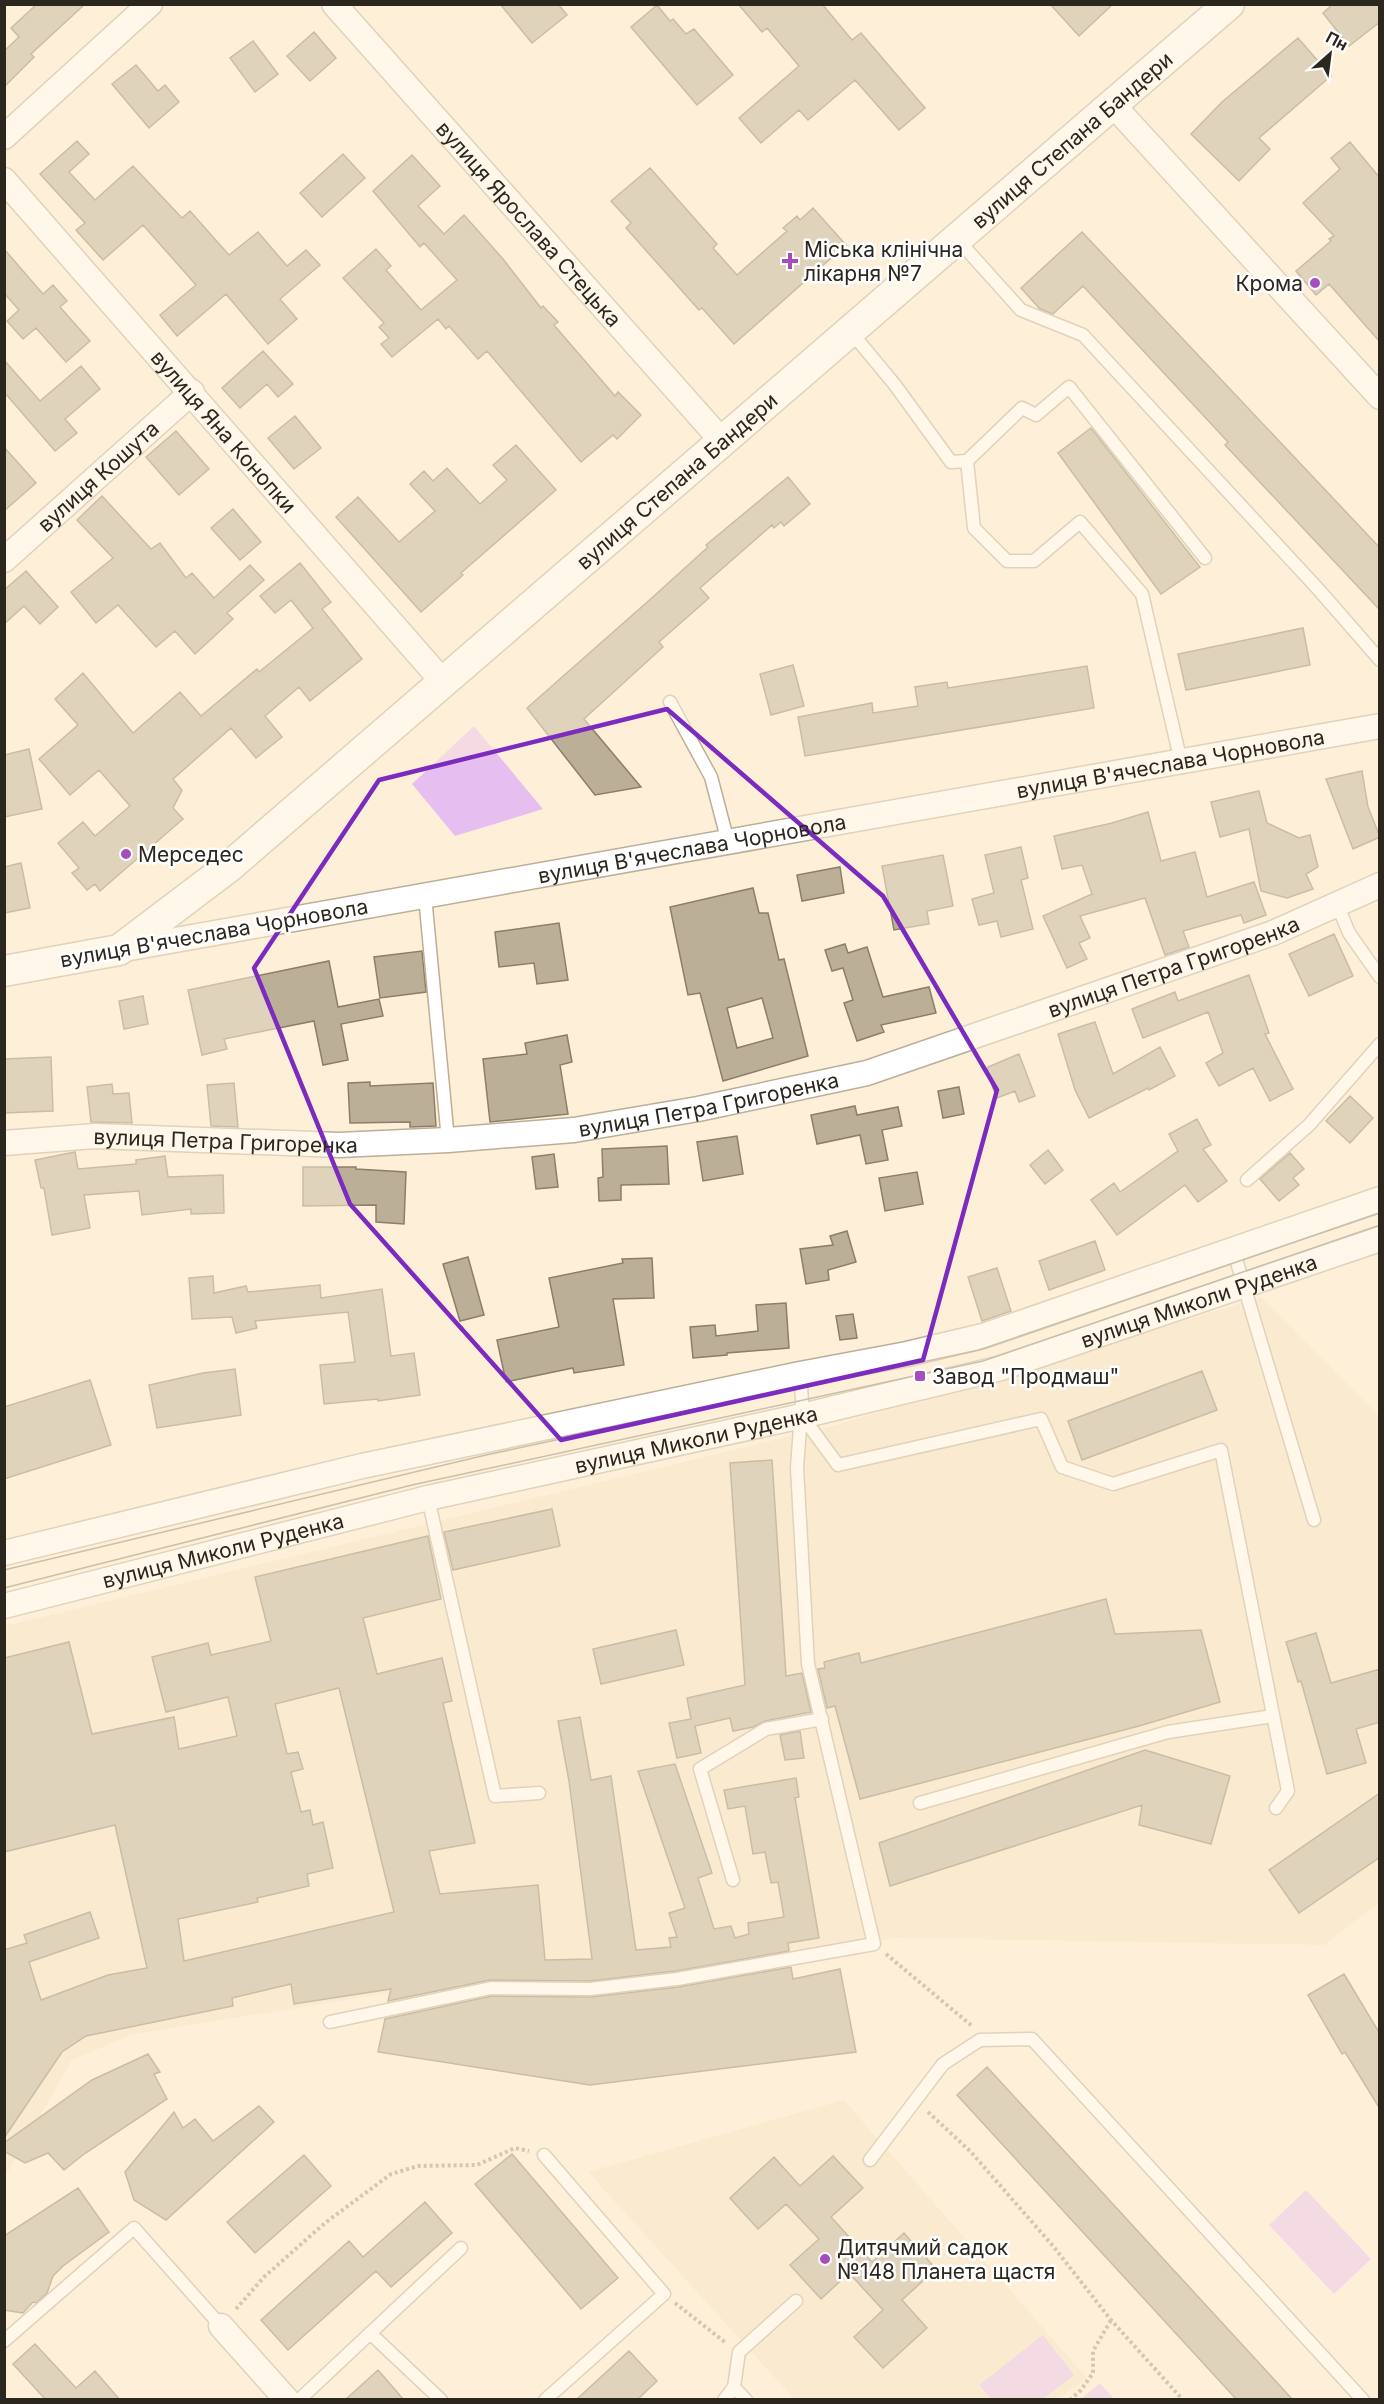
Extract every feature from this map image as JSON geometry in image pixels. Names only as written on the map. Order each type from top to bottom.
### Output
[{"type":"street","points":[[4,137],[150,4]]},
{"type":"street","name":"вулиця Ярослава Стецька","points":[[334,4],[723,442]]},
{"type":"street","name":"вулиця Степана Бандери","points":[[119,950],[230,866],[1114,106],[1229,4]]},
{"type":"street","points":[[1114,106],[1380,397]]},
{"type":"street","name":"вулиця Яна Конопки","points":[[4,180],[192,392],[444,683]]},
{"type":"street","name":"вулиця Кошута","points":[[4,560],[192,392]]},
{"type":"street","name":"вулиця В'ячеслава Чорновола","points":[[4,971],[1380,726]]},
{"type":"street","name":"вулиця Петра Григоренка","points":[[4,1143],[95,1136],[339,1145],[448,1140],[574,1130],[698,1109],[867,1073],[1273,933],[1380,885]]},
{"type":"street","name":"вулиця Миколи Руденка","points":[[4,1553],[362,1466],[800,1374],[907,1354],[983,1336],[1380,1199]]},
{"type":"street","name":"вулиця Миколи Руденка","points":[[4,1606],[428,1498],[802,1416],[1001,1368],[1380,1239]]},
{"type":"street","points":[[220,2326],[287,2400]]},
{"type":"lane","points":[[958,240],[1022,310],[1083,335],[1319,590],[1380,660]]},
{"type":"lane","points":[[850,332],[895,385],[951,462],[966,461],[1023,408],[1036,416],[1069,387],[1205,558]]},
{"type":"lane","points":[[966,461],[974,528],[1007,561],[1034,561],[1080,522],[1142,594],[1181,762]]},
{"type":"lane","points":[[670,702],[711,777],[728,842]]},
{"type":"lane","points":[[425,896],[448,1140]]},
{"type":"lane","points":[[1338,904],[1349,933],[1380,977]]},
{"type":"lane","points":[[1247,1180],[1309,1125],[1380,1044]]},
{"type":"lane","points":[[1233,1249],[1314,1520]]},
{"type":"lane","points":[[330,2022],[491,1988],[590,1989],[634,1984],[677,1979],[874,1944],[808,1664],[796,1468],[802,1416],[800,1374]]},
{"type":"lane","points":[[802,1416],[838,1465],[1041,1419],[1062,1467],[1113,1484],[1221,1450],[1288,1791],[1276,1808]]},
{"type":"lane","points":[[428,1498],[495,1796],[539,1792]]},
{"type":"lane","points":[[920,1803],[1168,1732],[1273,1716]]},
{"type":"lane","points":[[733,1880],[700,1769],[766,1729],[822,1719]]},
{"type":"lane","points":[[870,2160],[943,2064],[980,2040],[1032,2039],[1363,2400]]},
{"type":"lane","points":[[544,2155],[664,2294],[545,2400]]},
{"type":"lane","points":[[4,2341],[134,2228],[220,2326]]},
{"type":"lane","points":[[299,2400],[460,2248]]},
{"type":"lane","points":[[724,2400],[734,2387],[739,2352],[796,2301]]},
{"type":"lane","points":[[370,2333],[441,2400]]},
{"type":"lane","points":[[734,2387],[746,2400]]},
{"type":"path","points":[[874,1944],[980,2033]]},
{"type":"path","points":[[916,2101],[978,2160],[1053,2246],[1111,2320],[1183,2400]]},
{"type":"path","points":[[220,2326],[264,2277],[325,2223],[391,2174],[418,2166],[477,2165],[515,2148],[544,2155]]},
{"type":"path","points":[[664,2294],[739,2352]]},
{"type":"path","points":[[1070,2400],[1081,2390],[1093,2373],[1093,2351],[1111,2320]]},
{"type":"highlighted area","points":[[667,709],[883,896],[997,1090],[923,1360],[561,1440],[350,1204],[254,968],[379,780]]},
{"type":"shaded area","points":[[474,726],[543,809],[455,836],[412,784]]},
{"type":"shaded area","points":[[1262,1297],[1379,1416],[1379,1903],[1324,1945],[899,1938],[625,1983],[491,1988],[456,1982],[131,2035],[72,2060],[5,2177],[5,1626],[836,1425]]},
{"type":"shaded area","name":"Дитячмий садок №148 Планета щастя","points":[[844,2100],[1087,2378],[1059,2399],[794,2399],[588,2172]]},
{"type":"shaded area","points":[[1306,2190],[1371,2259],[1334,2294],[1269,2225]]},
{"type":"shaded area","points":[[1043,2335],[1074,2375],[1043,2399],[991,2399],[979,2385]]},
{"type":"shaded area","points":[[1100,2383],[1114,2399],[1081,2399]]},
{"type":"building","points":[[37,4],[85,4],[31,54],[34,57],[4,87],[4,51],[19,37],[11,28]]},
{"type":"building","points":[[500,4],[558,4],[567,15],[532,43]]},
{"type":"building","points":[[738,4],[822,4],[852,40],[861,33],[925,108],[899,130],[855,80],[808,120],[799,110],[761,143],[739,118],[799,66],[767,28],[762,32]]},
{"type":"building","points":[[1050,4],[1113,4],[1079,36]]},
{"type":"building","points":[[1333,4],[1380,4],[1380,22],[1349,46],[1323,13]]},
{"type":"building","points":[[657,5],[670,21],[673,19],[686,34],[694,29],[733,75],[697,105],[631,27]]},
{"type":"building","points":[[314,32],[336,58],[310,81],[287,56]]},
{"type":"building","points":[[1298,38],[1331,76],[1259,138],[1270,149],[1239,181],[1191,134],[1222,102]]},
{"type":"building","points":[[253,41],[278,74],[255,92],[230,58]]},
{"type":"building","points":[[136,65],[158,91],[165,85],[179,102],[149,128],[112,84]]},
{"type":"building","points":[[77,141],[89,154],[69,172],[95,200],[133,166],[182,218],[190,211],[229,255],[258,232],[287,266],[306,250],[320,265],[280,299],[297,319],[268,344],[226,294],[177,336],[160,315],[196,285],[143,225],[103,260],[76,230],[85,223],[40,174]]},
{"type":"building","points":[[1350,142],[1380,178],[1380,342],[1329,284],[1316,295],[1296,271],[1334,236],[1303,203],[1340,169],[1331,158]]},
{"type":"building","points":[[343,154],[365,178],[322,217],[300,193]]},
{"type":"building","points":[[412,155],[440,186],[418,206],[444,234],[464,215],[503,259],[541,308],[543,306],[558,322],[554,325],[615,396],[618,392],[641,415],[617,439],[613,435],[581,462],[487,351],[478,359],[449,326],[446,329],[438,319],[392,357],[381,344],[389,338],[379,327],[384,323],[343,278],[376,249],[391,266],[386,270],[421,310],[457,280],[424,243],[420,247],[373,191]]},
{"type":"building","name":"Міська клінічна лікарня №7","points":[[650,168],[717,244],[713,248],[737,275],[787,231],[783,228],[797,216],[800,220],[813,208],[846,245],[734,344],[702,308],[699,310],[626,228],[631,223],[611,201]]},
{"type":"building","points":[[1082,232],[1380,548],[1380,610],[1225,445],[1228,442],[1083,286],[1053,314],[1040,309],[1021,288]]},
{"type":"building","points":[[4,249],[43,294],[53,285],[67,301],[60,307],[90,341],[66,362],[36,328],[23,339],[7,321],[19,310],[4,293]]},
{"type":"building","points":[[263,351],[293,384],[278,397],[267,384],[240,408],[222,388]]},
{"type":"building","points":[[4,360],[40,401],[81,366],[100,389],[65,419],[77,433],[55,451],[4,392]]},
{"type":"building","points":[[295,416],[321,448],[294,469],[268,438]]},
{"type":"building","points":[[1091,428],[1200,567],[1161,594],[1058,453]]},
{"type":"building","points":[[176,431],[209,469],[179,495],[146,457]]},
{"type":"building","points":[[516,445],[556,490],[461,573],[463,575],[421,612],[336,517],[358,497],[399,542],[435,511],[410,484],[424,471],[433,481],[447,468],[480,504],[507,480],[493,465]]},
{"type":"building","points":[[4,447],[36,483],[4,511]]},
{"type":"building","points":[[788,477],[810,504],[784,526],[781,522],[774,528],[772,525],[700,588],[709,598],[659,642],[663,647],[584,719],[641,787],[595,795],[527,708],[708,547],[706,545]]},
{"type":"building","points":[[102,496],[151,549],[160,543],[186,578],[192,573],[214,598],[250,565],[264,580],[227,613],[233,619],[195,654],[175,631],[156,647],[118,605],[96,623],[71,592],[113,558],[77,520]]},
{"type":"building","points":[[233,509],[261,542],[240,560],[211,528]]},
{"type":"building","points":[[300,563],[331,602],[322,609],[362,659],[310,701],[299,687],[265,716],[282,737],[256,758],[231,728],[173,779],[182,790],[173,808],[183,819],[100,891],[95,884],[87,890],[72,873],[79,868],[58,843],[83,822],[95,836],[130,806],[99,770],[70,795],[39,759],[78,725],[55,699],[83,673],[133,733],[180,692],[201,716],[257,669],[259,672],[313,628],[291,600],[275,613],[260,596]]},
{"type":"building","points":[[26,571],[58,607],[40,624],[24,606],[4,624],[4,590]]},
{"type":"building","points":[[1303,628],[1310,665],[1186,690],[1178,654]]},
{"type":"building","points":[[793,665],[804,706],[771,715],[760,674]]},
{"type":"building","points":[[1087,666],[1094,708],[805,756],[798,717],[872,703],[873,713],[918,706],[915,687],[947,682],[948,688]]},
{"type":"building","points":[[29,749],[42,809],[4,817],[4,755]]},
{"type":"building","points":[[1362,771],[1368,807],[1380,837],[1353,849],[1326,779]]},
{"type":"building","points":[[1259,791],[1267,823],[1299,838],[1310,835],[1318,867],[1306,874],[1313,889],[1287,898],[1261,891],[1249,829],[1220,837],[1211,802]]},
{"type":"building","points":[[1148,812],[1161,861],[1195,852],[1207,897],[1254,882],[1266,915],[1244,923],[1241,915],[1183,931],[1189,947],[1165,955],[1145,898],[1080,916],[1090,938],[1079,943],[1087,959],[1067,968],[1043,916],[1092,894],[1082,865],[1062,869],[1054,836]]},
{"type":"building","points":[[1021,847],[1028,878],[1021,880],[1033,929],[1001,937],[997,921],[979,925],[972,899],[994,893],[985,855]]},
{"type":"building","points":[[943,855],[953,906],[927,911],[929,924],[894,930],[882,866]]},
{"type":"building","points":[[21,863],[30,908],[4,913],[4,867]]},
{"type":"building","points":[[840,867],[844,893],[802,901],[797,875]]},
{"type":"building","points":[[753,888],[759,913],[768,913],[779,960],[784,959],[808,1056],[723,1081],[700,993],[688,995],[670,907]],"holes":[[[762,998],[773,1038],[737,1048],[727,1008]]]},
{"type":"building","points":[[559,923],[568,980],[537,984],[534,963],[499,967],[495,932]]},
{"type":"building","points":[[1334,934],[1353,976],[1309,996],[1289,954]]},
{"type":"building","points":[[845,944],[848,953],[867,947],[883,997],[929,987],[936,1013],[881,1025],[884,1032],[857,1041],[844,1003],[853,1000],[843,968],[832,971],[825,950]]},
{"type":"building","points":[[422,951],[426,992],[380,998],[374,957]]},
{"type":"building","points":[[329,961],[338,1007],[379,999],[383,1016],[341,1024],[348,1060],[323,1065],[314,1021],[224,1039],[227,1049],[202,1055],[188,990]]},
{"type":"building","points":[[1249,975],[1269,1033],[1265,1034],[1293,1089],[1270,1101],[1253,1068],[1219,1086],[1206,1063],[1223,1053],[1208,1012],[1143,1038],[1132,1009],[1175,992],[1178,1001]]},
{"type":"building","points":[[143,996],[148,1024],[124,1029],[119,1001]]},
{"type":"building","points":[[1095,1022],[1113,1074],[1160,1047],[1175,1076],[1089,1118],[1075,1090],[1058,1034]]},
{"type":"building","points":[[567,1035],[572,1062],[560,1065],[568,1114],[490,1122],[483,1059],[527,1054],[525,1043]]},
{"type":"building","points":[[1019,1054],[1035,1096],[1019,1102],[1015,1091],[997,1098],[988,1074],[988,1067]]},
{"type":"building","points":[[51,1057],[53,1111],[4,1113],[4,1059]]},
{"type":"building","points":[[370,1082],[370,1086],[433,1083],[436,1126],[410,1127],[410,1122],[350,1123],[348,1083]]},
{"type":"building","points":[[234,1083],[238,1127],[211,1126],[207,1085]]},
{"type":"building","points":[[112,1084],[113,1094],[129,1093],[132,1123],[91,1122],[87,1087]]},
{"type":"building","points":[[959,1087],[964,1114],[943,1118],[938,1091]]},
{"type":"building","points":[[1350,1096],[1373,1118],[1350,1143],[1326,1121]]},
{"type":"building","points":[[855,1106],[857,1115],[898,1107],[902,1126],[882,1130],[888,1160],[866,1164],[860,1135],[817,1144],[811,1115]]},
{"type":"building","points":[[1197,1119],[1211,1145],[1203,1149],[1227,1181],[1198,1202],[1185,1185],[1117,1235],[1091,1200],[1114,1183],[1120,1192],[1178,1151],[1169,1134]]},
{"type":"building","points":[[737,1136],[743,1174],[703,1181],[697,1142]]},
{"type":"building","points":[[667,1146],[669,1184],[621,1185],[621,1200],[599,1201],[598,1178],[603,1177],[602,1149]]},
{"type":"building","points":[[1048,1150],[1063,1170],[1045,1184],[1030,1165]]},
{"type":"building","points":[[75,1152],[78,1169],[136,1164],[136,1160],[165,1156],[168,1177],[223,1175],[224,1213],[191,1214],[191,1209],[142,1215],[139,1191],[84,1195],[90,1228],[52,1235],[44,1188],[41,1188],[35,1160]]},
{"type":"building","points":[[1290,1153],[1304,1169],[1293,1178],[1299,1185],[1279,1201],[1260,1179]]},
{"type":"building","points":[[554,1154],[558,1187],[536,1189],[532,1157]]},
{"type":"building","points":[[303,1167],[356,1167],[356,1169],[406,1172],[404,1224],[376,1222],[376,1205],[303,1206]]},
{"type":"building","points":[[917,1172],[923,1204],[885,1211],[879,1178]]},
{"type":"building","points":[[847,1231],[856,1262],[828,1270],[829,1280],[806,1284],[800,1249],[833,1245],[830,1236]]},
{"type":"building","points":[[1095,1241],[1105,1270],[1049,1290],[1039,1261]]},
{"type":"building","points":[[468,1257],[484,1315],[460,1321],[443,1264]]},
{"type":"building","points":[[652,1258],[654,1298],[613,1299],[624,1365],[574,1373],[573,1368],[506,1382],[497,1340],[559,1327],[549,1278],[623,1263],[622,1259]]},
{"type":"building","points":[[997,1268],[1011,1311],[982,1321],[968,1277]]},
{"type":"building","points":[[213,1276],[214,1293],[246,1286],[248,1292],[320,1285],[321,1298],[382,1289],[391,1356],[414,1353],[420,1395],[378,1401],[378,1399],[324,1404],[320,1365],[355,1362],[348,1312],[255,1321],[257,1328],[236,1333],[232,1317],[192,1319],[189,1278]]},
{"type":"building","points":[[786,1303],[789,1348],[693,1358],[690,1327],[715,1325],[716,1336],[758,1331],[756,1305]]},
{"type":"building","points":[[853,1314],[857,1338],[840,1340],[836,1316]]},
{"type":"building","points":[[235,1369],[241,1415],[157,1428],[149,1385],[203,1373]]},
{"type":"building","points":[[1202,1371],[1217,1410],[1082,1460],[1068,1421]]},
{"type":"building","points":[[90,1380],[111,1445],[4,1479],[4,1407]]},
{"type":"building","points":[[772,1460],[786,1676],[802,1673],[811,1712],[765,1721],[753,1727],[733,1731],[730,1718],[695,1726],[701,1753],[677,1758],[669,1723],[691,1719],[687,1698],[745,1685],[730,1463]]},
{"type":"building","points":[[552,1509],[560,1546],[453,1570],[444,1532]]},
{"type":"building","points":[[428,1536],[441,1599],[363,1618],[377,1674],[442,1658],[452,1701],[443,1703],[475,1843],[429,1851],[440,1894],[538,1885],[545,1960],[592,1959],[569,1781],[558,1721],[580,1717],[591,1780],[611,1776],[636,1950],[671,1947],[669,1938],[677,1937],[669,1913],[685,1908],[638,1771],[675,1764],[712,1873],[698,1878],[714,1929],[731,1926],[735,1938],[749,1934],[748,1923],[784,1917],[778,1882],[771,1883],[765,1852],[753,1854],[745,1806],[728,1809],[724,1790],[796,1778],[799,1797],[795,1798],[819,1938],[788,1943],[789,1951],[676,1971],[590,1981],[490,1980],[388,2001],[391,1989],[294,2004],[291,1984],[232,1998],[233,2006],[86,2036],[62,2052],[4,2138],[4,1950],[27,1943],[24,1935],[90,1912],[99,1938],[29,1962],[41,2000],[108,1975],[147,1968],[115,1825],[4,1852],[4,1658],[69,1642],[92,1734],[174,1717],[179,1749],[237,1736],[228,1697],[166,1712],[152,1657],[208,1643],[211,1655],[271,1641],[255,1577]],"holes":[[[339,1688],[394,1912],[184,1961],[178,1919],[258,1902],[257,1898],[309,1886],[307,1874],[333,1868],[323,1822],[313,1825],[310,1810],[301,1812],[291,1772],[303,1769],[298,1752],[287,1754],[275,1704]]]},
{"type":"building","points":[[1106,1599],[1115,1634],[1201,1630],[1220,1702],[1139,1726],[860,1799],[835,1706],[827,1708],[818,1669],[825,1668],[824,1662],[859,1653],[861,1663]]},
{"type":"building","points":[[676,1630],[684,1665],[601,1684],[593,1649]]},
{"type":"building","points":[[1316,1633],[1331,1683],[1380,1669],[1380,1722],[1356,1729],[1366,1763],[1327,1774],[1301,1681],[1298,1682],[1286,1642]]},
{"type":"building","points":[[800,1731],[804,1758],[785,1760],[780,1735]]},
{"type":"building","points":[[1145,1750],[1230,1776],[1211,1844],[1139,1825],[1142,1805],[890,1886],[879,1843]]},
{"type":"building","points":[[1380,1793],[1380,1857],[1299,1913],[1269,1870]]},
{"type":"building","points":[[791,1967],[793,1979],[840,1969],[856,2052],[590,2085],[378,2052],[385,2019],[492,1996],[591,1997],[678,1987]]},
{"type":"building","points":[[1344,1974],[1380,2034],[1380,2109],[1345,2052],[1342,2054],[1308,1995]]},
{"type":"building","points":[[148,2054],[160,2072],[154,2074],[167,2099],[84,2154],[64,2170],[48,2153],[25,2163],[4,2151],[4,2143],[92,2080]]},
{"type":"building","points":[[987,2067],[1293,2400],[1237,2400],[957,2095]]},
{"type":"building","points":[[259,2106],[274,2122],[166,2220],[134,2200],[125,2172],[174,2112],[183,2128],[195,2119],[213,2141]]},
{"type":"building","points":[[512,2154],[618,2278],[581,2309],[475,2184]]},
{"type":"building","points":[[304,2155],[331,2186],[255,2253],[227,2222]]},
{"type":"building","points":[[833,2156],[863,2188],[831,2217],[872,2262],[904,2233],[936,2269],[902,2300],[927,2328],[883,2368],[854,2337],[883,2310],[849,2273],[821,2299],[790,2265],[819,2239],[786,2204],[758,2229],[730,2198],[774,2157],[800,2186]]},
{"type":"building","points":[[78,2188],[109,2232],[63,2266],[53,2276],[47,2293],[36,2303],[33,2302],[23,2313],[4,2310],[4,2236]]},
{"type":"building","points":[[425,2202],[452,2233],[391,2287],[376,2271],[288,2350],[261,2320],[349,2241],[363,2257]]},
{"type":"building","points":[[35,2344],[76,2388],[95,2371],[120,2400],[46,2400],[13,2364]]},
{"type":"building","points":[[629,2351],[657,2381],[637,2400],[576,2400]]},
{"type":"building","points":[[378,2370],[404,2400],[345,2400]]},
{"type":"tram line","points":[[4,1570],[486,1455],[979,1350],[1380,1213]]},
{"type":"tram line","points":[[4,1588],[412,1485],[983,1361],[1380,1225]]},
{"type":"place","name":"Міська клінічна лікарня №7","points":[[790,261]]},
{"type":"place","name":"Крома","points":[[1315,283]]},
{"type":"place","name":"Мерседес","points":[[126,854]]},
{"type":"place","name":"Завод \"Продмаш\"","points":[[920,1376]]},
{"type":"place","name":"Дитячмий садок №148 Планета щастя","points":[[825,2259]]}]
